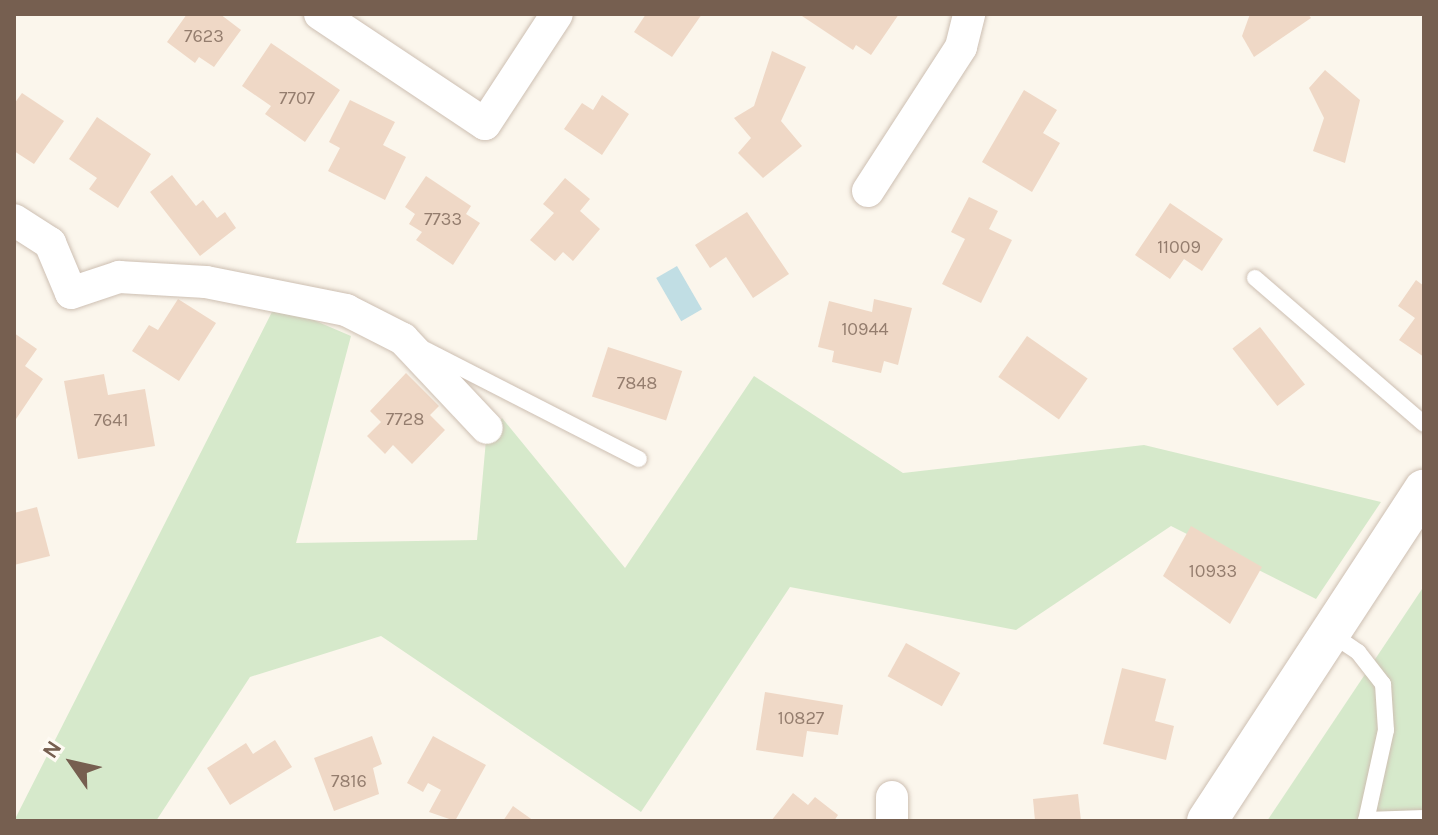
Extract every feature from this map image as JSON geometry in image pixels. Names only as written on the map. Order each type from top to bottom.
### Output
[{"type":"street","points":[[320,14],[485,124],[557,14]]},
{"type":"street","points":[[868,191],[961,47],[969,14]]},
{"type":"street","points":[[14,220],[50,243],[71,293],[119,277],[244,286],[346,310],[403,339],[487,428]]},
{"type":"street","points":[[1207,821],[1424,490]]},
{"type":"lane","points":[[1255,278],[1424,424]]},
{"type":"lane","points":[[403,339],[639,459]]},
{"type":"lane","points":[[1330,633],[1358,652],[1383,684],[1386,730],[1366,821],[1424,818]]},
{"type":"green space","points":[[276,304],[351,336],[296,543],[477,540],[486,440],[502,418],[625,568],[754,376],[903,473],[1144,445],[1381,502],[1316,599],[1171,526],[1016,630],[790,587],[641,812],[381,636],[250,677],[156,821],[14,821]]},
{"type":"green space","points":[[1424,586],[1424,821],[1267,821]]},
{"type":"water","points":[[677,266],[702,309],[681,321],[656,278]]},
{"type":"building","points":[[187,14],[220,14],[241,30],[214,67],[199,57],[195,63],[167,42]]},
{"type":"building","points":[[646,14],[702,14],[672,57],[634,32]]},
{"type":"building","points":[[799,14],[899,14],[871,55],[856,45],[853,50]]},
{"type":"building","points":[[1250,14],[1308,14],[1311,18],[1254,57],[1242,36]]},
{"type":"building","points":[[271,43],[340,90],[305,142],[265,114],[271,106],[242,86]]},
{"type":"building","points":[[772,51],[806,67],[781,121],[802,146],[763,178],[738,153],[751,138],[734,118],[754,106]]},
{"type":"building","points":[[1325,70],[1360,100],[1345,163],[1313,151],[1324,118],[1309,88]]},
{"type":"building","points":[[1024,90],[1057,110],[1043,133],[1060,143],[1032,192],[982,162]]},
{"type":"building","points":[[22,93],[64,121],[34,164],[14,151],[14,104]]},
{"type":"building","points":[[602,95],[629,114],[602,155],[564,129],[582,103],[593,110]]},
{"type":"building","points":[[350,100],[395,122],[383,145],[406,157],[385,200],[328,171],[340,148],[329,142]]},
{"type":"building","points":[[97,117],[151,154],[118,208],[89,189],[97,178],[69,159]]},
{"type":"building","points":[[172,175],[196,206],[203,200],[217,218],[225,212],[236,228],[200,256],[150,192]]},
{"type":"building","points":[[426,176],[471,206],[466,214],[480,223],[453,265],[416,240],[422,232],[409,224],[415,214],[405,207]]},
{"type":"building","points":[[565,178],[590,199],[580,211],[600,229],[573,261],[563,252],[555,261],[530,240],[554,213],[543,204]]},
{"type":"building","points":[[969,197],[998,211],[989,229],[1012,240],[981,303],[942,284],[965,239],[951,232]]},
{"type":"building","points":[[1170,203],[1223,239],[1202,271],[1184,259],[1170,279],[1135,255]]},
{"type":"building","points":[[747,212],[789,274],[753,298],[726,257],[710,268],[695,245]]},
{"type":"building","points":[[1416,280],[1424,286],[1424,357],[1399,340],[1415,318],[1398,306]]},
{"type":"building","points":[[178,299],[216,323],[179,381],[132,351],[149,325],[158,330]]},
{"type":"building","points":[[874,299],[912,308],[898,365],[884,361],[881,373],[832,362],[834,351],[818,347],[829,301],[872,312]]},
{"type":"building","points":[[1260,327],[1305,385],[1277,406],[1232,349]]},
{"type":"building","points":[[14,333],[37,349],[25,366],[43,379],[14,422]]},
{"type":"building","points":[[1027,336],[1088,378],[1059,419],[998,377]]},
{"type":"building","points":[[608,347],[682,371],[666,421],[592,396]]},
{"type":"building","points":[[406,373],[439,406],[430,415],[445,430],[412,464],[393,445],[385,454],[367,436],[381,422],[370,411]]},
{"type":"building","points":[[104,374],[108,395],[145,389],[155,446],[78,459],[64,381]]},
{"type":"building","points":[[37,507],[50,556],[14,565],[14,513]]},
{"type":"building","points":[[1191,526],[1262,567],[1230,624],[1163,576]]},
{"type":"building","points":[[906,643],[960,673],[942,706],[888,676]]},
{"type":"building","points":[[1122,668],[1166,679],[1155,721],[1174,726],[1166,760],[1103,744]]},
{"type":"building","points":[[765,692],[843,705],[838,735],[807,731],[803,757],[756,750]]},
{"type":"building","points":[[372,736],[382,764],[373,768],[379,794],[334,811],[314,758]]},
{"type":"building","points":[[433,736],[486,765],[455,821],[429,812],[441,790],[428,783],[423,792],[407,783]]},
{"type":"building","points":[[275,740],[292,767],[230,805],[207,768],[246,743],[253,754]]},
{"type":"building","points":[[793,793],[808,805],[815,797],[838,815],[834,821],[771,821]]},
{"type":"building","points":[[1078,794],[1081,821],[1035,821],[1033,799]]},
{"type":"building","points":[[513,806],[534,821],[503,821]]}]
